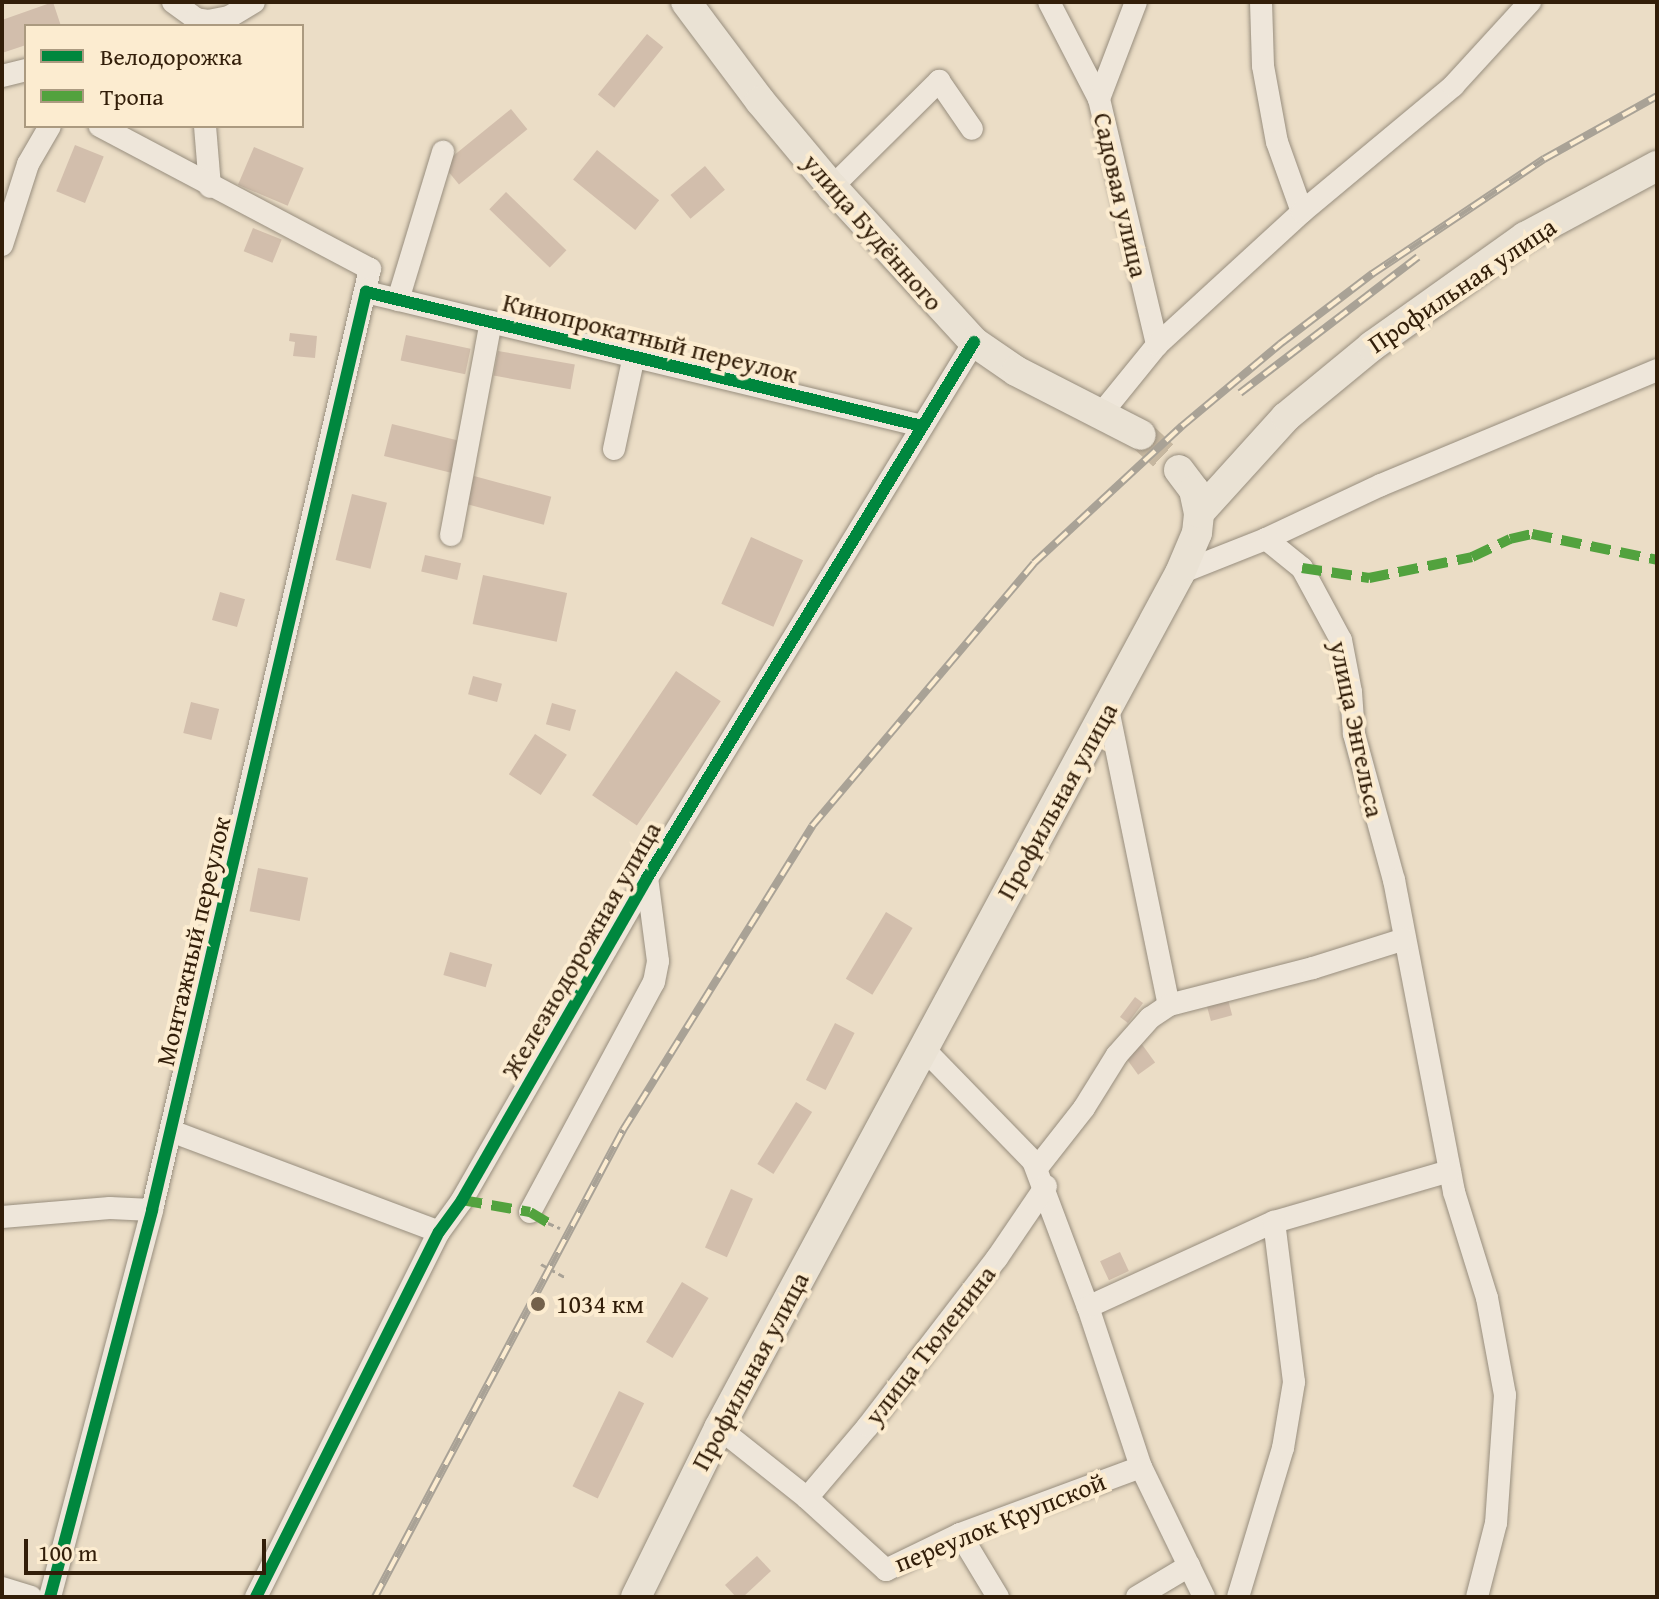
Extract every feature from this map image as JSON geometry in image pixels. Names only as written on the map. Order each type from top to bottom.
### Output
[{"type":"main road","name":"улица Будённого","points":[[686,2],[760,101],[832,187],[974,342],[1016,371],[1141,435]]},
{"type":"main road","name":"Профильная улица","points":[[636,1597],[719,1428],[1180,573],[1197,533],[1199,513],[1286,417],[1372,346],[1525,237],[1657,166]]},
{"type":"main road","points":[[1179,470],[1194,490],[1199,513]]},
{"type":"street","points":[[183,16],[229,17],[254,2]]},
{"type":"street","points":[[1049,2],[1099,99]]},
{"type":"street","name":"Садовая улица","points":[[1136,2],[1099,99],[1157,345]]},
{"type":"street","points":[[1261,2],[1263,66],[1277,142],[1302,212]]},
{"type":"street","points":[[1101,414],[1157,345],[1302,212],[1453,86],[1530,2]]},
{"type":"street","points":[[2,76],[24,70]]},
{"type":"street","points":[[832,187],[939,81],[972,129]]},
{"type":"street","points":[[2,245],[28,164],[49,128]]},
{"type":"street","points":[[104,128],[370,269],[366,292]]},
{"type":"street","points":[[205,128],[210,187]]},
{"type":"street","points":[[398,300],[443,152]]},
{"type":"street","name":"Кинопрокатный переулок","points":[[366,292],[922,426]]},
{"type":"street","name":"Монтажный переулок","points":[[50,1597],[152,1210],[366,292]]},
{"type":"street","points":[[451,535],[491,322]]},
{"type":"street","name":"Железнодорожная улица","points":[[256,1597],[439,1232],[462,1200],[647,878],[974,342]]},
{"type":"street","points":[[614,449],[634,356]]},
{"type":"street","points":[[1180,573],[1657,370]]},
{"type":"street","name":"улица Энгельса","points":[[1266,539],[1302,568],[1341,640],[1351,692],[1354,734],[1394,880],[1450,1171],[1487,1298],[1505,1395],[1496,1523],[1477,1597]]},
{"type":"street","points":[[1108,709],[1169,1005]]},
{"type":"street","points":[[539,1217],[654,982],[658,961],[647,878]]},
{"type":"street","points":[[1041,1177],[1117,1055],[1150,1018],[1169,1005],[1313,968],[1405,939]]},
{"type":"street","points":[[922,1047],[1011,1135],[1041,1177],[1088,1307],[1274,1222],[1450,1171]]},
{"type":"street","points":[[171,1131],[439,1232]]},
{"type":"street","name":"улица Тюленина","points":[[807,1498],[868,1426],[997,1258],[1041,1177]]},
{"type":"street","points":[[2,1217],[110,1208],[152,1210]]},
{"type":"street","points":[[1238,1597],[1283,1448],[1294,1382],[1274,1222]]},
{"type":"street","name":"переулок Крупской","points":[[1088,1307],[1141,1467],[1204,1597]]},
{"type":"street","name":"переулок Крупской","points":[[719,1428],[807,1498],[886,1570],[960,1534],[1141,1467]]},
{"type":"street","points":[[960,1534],[998,1597]]},
{"type":"street","points":[[1137,1597],[1189,1566]]},
{"type":"street","points":[[2,1588],[31,1597]]},
{"type":"path","points":[[539,1217],[560,1228]]},
{"type":"path","points":[[541,1264],[566,1278]]},
{"type":"building","points":[[53,2],[60,24],[24,24],[24,46],[2,53],[2,20]]},
{"type":"building","points":[[647,34],[663,47],[614,108],[598,95]]},
{"type":"building","points":[[511,109],[527,129],[459,185],[443,164]]},
{"type":"building","points":[[75,145],[104,157],[85,203],[56,191]]},
{"type":"building","points":[[254,147],[304,168],[288,206],[238,185]]},
{"type":"building","points":[[597,150],[659,200],[635,230],[573,180]]},
{"type":"building","points":[[705,166],[725,190],[690,219],[671,195]]},
{"type":"building","points":[[506,192],[566,250],[550,268],[489,209]]},
{"type":"building","points":[[253,228],[282,240],[272,263],[244,251]]},
{"type":"building","points":[[290,333],[317,336],[315,358],[293,356],[295,342],[289,341]]},
{"type":"building","points":[[406,335],[471,349],[465,374],[401,360]]},
{"type":"building","points":[[498,351],[575,365],[570,389],[494,376]]},
{"type":"building","points":[[392,424],[462,441],[454,473],[384,456]]},
{"type":"building","points":[[474,476],[551,497],[544,525],[466,504]]},
{"type":"building","points":[[352,494],[387,503],[370,569],[336,560]]},
{"type":"building","points":[[751,537],[803,560],[773,627],[721,604]]},
{"type":"building","points":[[425,555],[461,563],[457,580],[421,572]]},
{"type":"building","points":[[483,575],[567,593],[557,642],[473,624]]},
{"type":"building","points":[[220,592],[245,599],[237,627],[212,620]]},
{"type":"building","points":[[676,671],[721,701],[637,826],[592,795]]},
{"type":"building","points":[[473,676],[502,684],[497,702],[468,694]]},
{"type":"building","points":[[191,702],[219,709],[211,740],[183,733]]},
{"type":"building","points":[[552,703],[576,710],[570,731],[546,724]]},
{"type":"building","points":[[535,734],[567,755],[541,795],[509,774]]},
{"type":"building","points":[[258,868],[308,878],[300,921],[250,911]]},
{"type":"building","points":[[886,912],[913,928],[872,995],[846,979]]},
{"type":"building","points":[[450,952],[492,964],[486,987],[443,975]]},
{"type":"building","points":[[1227,996],[1232,1015],[1211,1021],[1206,1002]]},
{"type":"building","points":[[1135,997],[1143,1003],[1128,1023],[1120,1017]]},
{"type":"building","points":[[835,1023],[855,1033],[826,1090],[806,1080]]},
{"type":"building","points":[[1141,1043],[1155,1062],[1138,1075],[1124,1055]]},
{"type":"building","points":[[796,1102],[812,1112],[773,1174],[757,1164]]},
{"type":"building","points":[[731,1189],[753,1199],[727,1257],[705,1247]]},
{"type":"building","points":[[1120,1252],[1129,1271],[1109,1280],[1100,1261]]},
{"type":"building","points":[[682,1282],[709,1298],[673,1358],[646,1342]]},
{"type":"building","points":[[619,1391],[644,1403],[598,1499],[573,1486]]},
{"type":"building","points":[[757,1556],[771,1571],[743,1597],[736,1597],[725,1585]]},
{"type":"tunnel","points":[[1141,435],[1179,470]]},
{"type":"railway","points":[[375,1597],[623,1130],[812,826],[1034,563],[1182,426],[1280,344],[1372,274],[1544,159],[1657,96]]},
{"type":"railway","points":[[1240,393],[1418,257]]},
{"type":"marked path","points":[[1302,568],[1369,578],[1472,557],[1510,539],[1532,534],[1657,560]]},
{"type":"marked path","points":[[462,1200],[530,1212],[548,1223]]},
{"type":"cycle path","points":[[50,1597],[152,1210],[366,292],[922,426]]},
{"type":"cycle path","points":[[256,1597],[439,1232],[462,1200],[647,878],[974,342]]},
{"type":"place","name":"1034 км","points":[[538,1304]]}]
